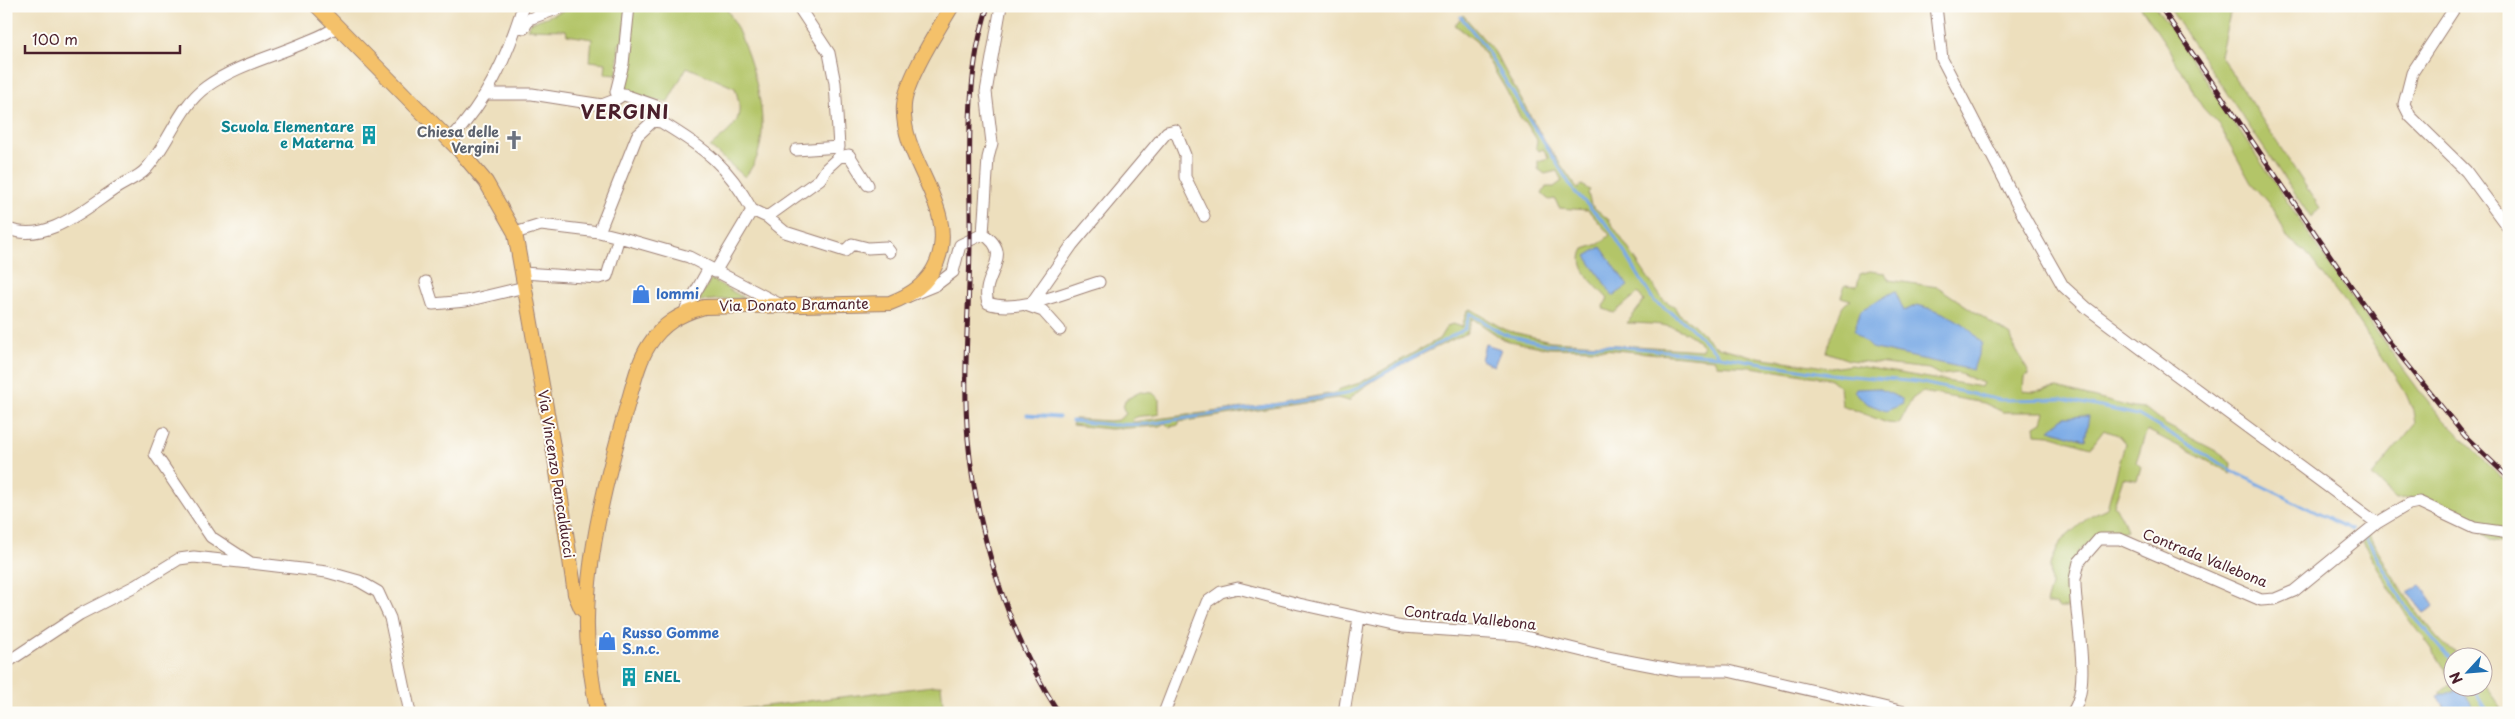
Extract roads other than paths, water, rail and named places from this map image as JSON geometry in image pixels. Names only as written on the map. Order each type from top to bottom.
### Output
[{"type":"main road","name":"Via Vincenzo Pancalducci","points":[[317,6],[450,140],[486,182],[515,233],[575,594],[581,608],[587,613],[589,650],[597,713]]},
{"type":"main road","name":"Via Donato Bramante","points":[[587,613],[590,578],[600,518],[618,436],[635,380],[650,344],[664,326],[684,313],[704,308],[890,303],[903,298],[920,287],[933,270],[940,253],[942,233],[940,215],[906,128],[904,108],[905,96],[952,6]]},
{"type":"street","points":[[450,140],[487,94],[503,65],[523,6]]},
{"type":"street","points":[[517,26],[524,28],[529,19],[564,6]]},
{"type":"street","points":[[487,94],[532,94],[602,104],[615,100],[620,93],[629,6]]},
{"type":"street","points":[[796,150],[839,147],[835,83],[829,52],[798,6]]},
{"type":"street","points":[[984,234],[988,158],[992,143],[986,92],[1001,6]]},
{"type":"street","points":[[1936,6],[1942,59],[2022,215],[2063,286],[2086,308],[2377,523]]},
{"type":"street","points":[[2456,6],[2412,73],[2404,104],[2410,116],[2466,171],[2509,229]]},
{"type":"street","points":[[6,228],[18,233],[55,227],[86,211],[116,188],[145,171],[163,148],[185,109],[204,88],[229,71],[280,53],[336,27]]},
{"type":"street","points":[[620,93],[656,106],[653,121]]},
{"type":"street","points":[[599,232],[637,136],[643,128],[653,121],[661,122],[702,147],[738,184],[752,210],[767,217],[785,232],[845,251],[852,244],[868,248],[886,247],[890,252]]},
{"type":"street","points":[[1030,303],[1072,245],[1167,132],[1175,130],[1185,155],[1185,176],[1204,216]]},
{"type":"street","points":[[767,217],[820,179],[826,168],[839,156],[849,155],[868,185]]},
{"type":"street","points":[[684,313],[752,210]]},
{"type":"street","points":[[515,233],[541,225],[599,232],[619,237],[689,257],[781,306]]},
{"type":"street","points":[[903,298],[920,294],[953,272],[960,244],[984,234]]},
{"type":"street","points":[[984,234],[991,239],[997,248],[998,259],[985,294],[988,303],[996,306],[1030,303],[1099,282]]},
{"type":"street","points":[[426,282],[433,304],[466,301],[524,280],[599,278],[606,276],[619,237]]},
{"type":"street","points":[[1030,303],[1043,311],[1060,330]]},
{"type":"street","points":[[163,433],[155,454],[211,537],[251,563]]},
{"type":"street","name":"Contrada Vallebona","points":[[2072,713],[2078,705],[2083,684],[2075,578],[2079,562],[2099,539],[2120,539],[2261,600],[2275,599],[2294,591],[2377,523],[2409,504],[2419,502],[2474,528],[2509,533]]},
{"type":"street","points":[[6,663],[80,614],[135,586],[179,559],[194,557],[327,572],[360,581],[378,592],[390,618],[410,713]]},
{"type":"street","name":"Contrada Vallebona","points":[[1164,713],[1207,602],[1221,592],[1238,588],[1299,604],[1404,627],[1518,635],[1607,657],[1680,672],[1728,671],[1909,713]]},
{"type":"street","points":[[1344,713],[1359,618]]},
{"type":"water","points":[[1601,247],[1628,286],[1613,296],[1586,256]]},
{"type":"water","points":[[1895,291],[1904,311],[1917,305],[1937,311],[1961,323],[1975,335],[1982,343],[1973,370],[1871,348],[1854,331],[1861,310]]},
{"type":"water","points":[[1485,344],[1501,349],[1494,366],[1481,360]]},
{"type":"water","points":[[1878,388],[1902,399],[1903,404],[1886,411],[1868,404],[1854,391],[1856,389]]},
{"type":"water","points":[[2089,416],[2085,440],[2050,429],[2065,417]]},
{"type":"water","points":[[2421,585],[2435,606],[2424,613],[2408,593]]},
{"type":"water","points":[[2442,695],[2465,696],[2477,713],[2448,713],[2437,697]]},
{"type":"waterway","points":[[1461,17],[1482,43],[1574,191],[1609,227],[1654,301],[1687,324],[1720,356],[1830,374],[1918,382],[2000,400],[2062,399],[2138,415],[2242,476],[2352,530]]},
{"type":"waterway","points":[[1072,421],[1113,425],[1148,424],[1346,394],[1465,329],[1470,313],[1503,334],[1550,345],[1604,345],[1719,356]]},
{"type":"waterway","points":[[1027,415],[1059,417]]},
{"type":"waterway","points":[[2367,539],[2406,607],[2442,649]]},
{"type":"waterway","points":[[2477,696],[2488,713]]},
{"type":"railway","points":[[988,6],[980,34],[975,63],[970,121],[970,264],[966,389],[968,439],[979,509],[998,581],[1010,616],[1025,650],[1041,683],[1059,713]]},
{"type":"railway","points":[[2160,6],[2387,339],[2465,436],[2509,478]]},
{"type":"place","name":"Scuola Elementare e Materna","points":[[369,135]]},
{"type":"place","name":"Chiesa delle Vergini","points":[[514,140]]},
{"type":"place","name":"Iommi","points":[[641,294]]},
{"type":"place","name":"Russo Gomme S.n.c.","points":[[607,641]]},
{"type":"place","name":"ENEL","points":[[629,677]]},
{"type":"district","name":"VERGINI","points":[[625,112]]}]
